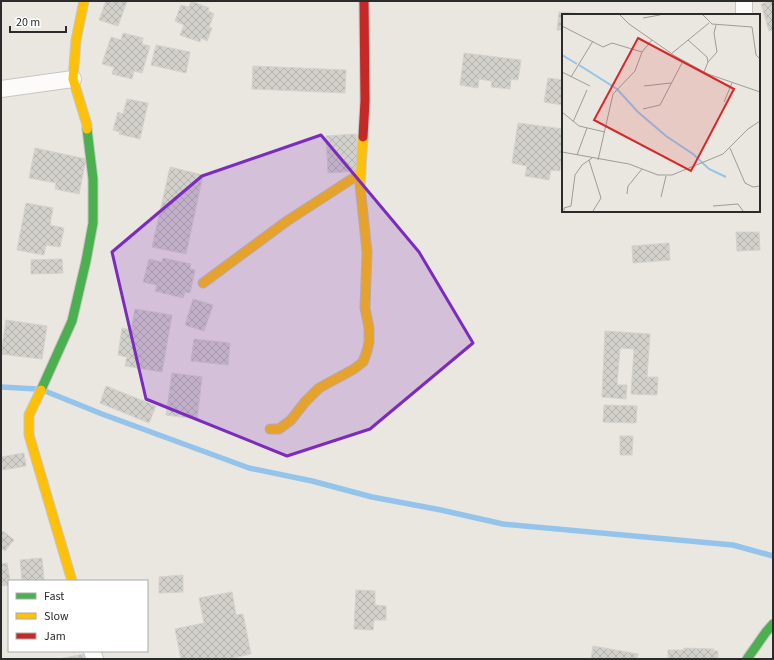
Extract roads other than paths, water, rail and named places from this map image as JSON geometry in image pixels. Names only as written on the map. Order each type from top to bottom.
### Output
[{"type":"street","points":[[72,580],[29,435],[29,415],[72,322],[93,223],[93,179],[87,125],[73,79],[76,40],[84,1]]},
{"type":"street","points":[[270,429],[279,429],[291,420],[305,402],[319,388],[354,369],[362,362],[369,342],[369,328],[365,308],[367,252],[360,184],[365,101],[364,1]]},
{"type":"street","points":[[744,1],[744,14]]},
{"type":"street","points":[[1,89],[73,79]]},
{"type":"street","points":[[203,283],[287,221],[361,172]]},
{"type":"street","points":[[747,659],[773,624]]},
{"type":"waterway","points":[[1,387],[37,389]]},
{"type":"waterway","points":[[45,391],[102,414],[249,468],[312,481],[372,497],[503,524],[733,545],[773,556]]}]
